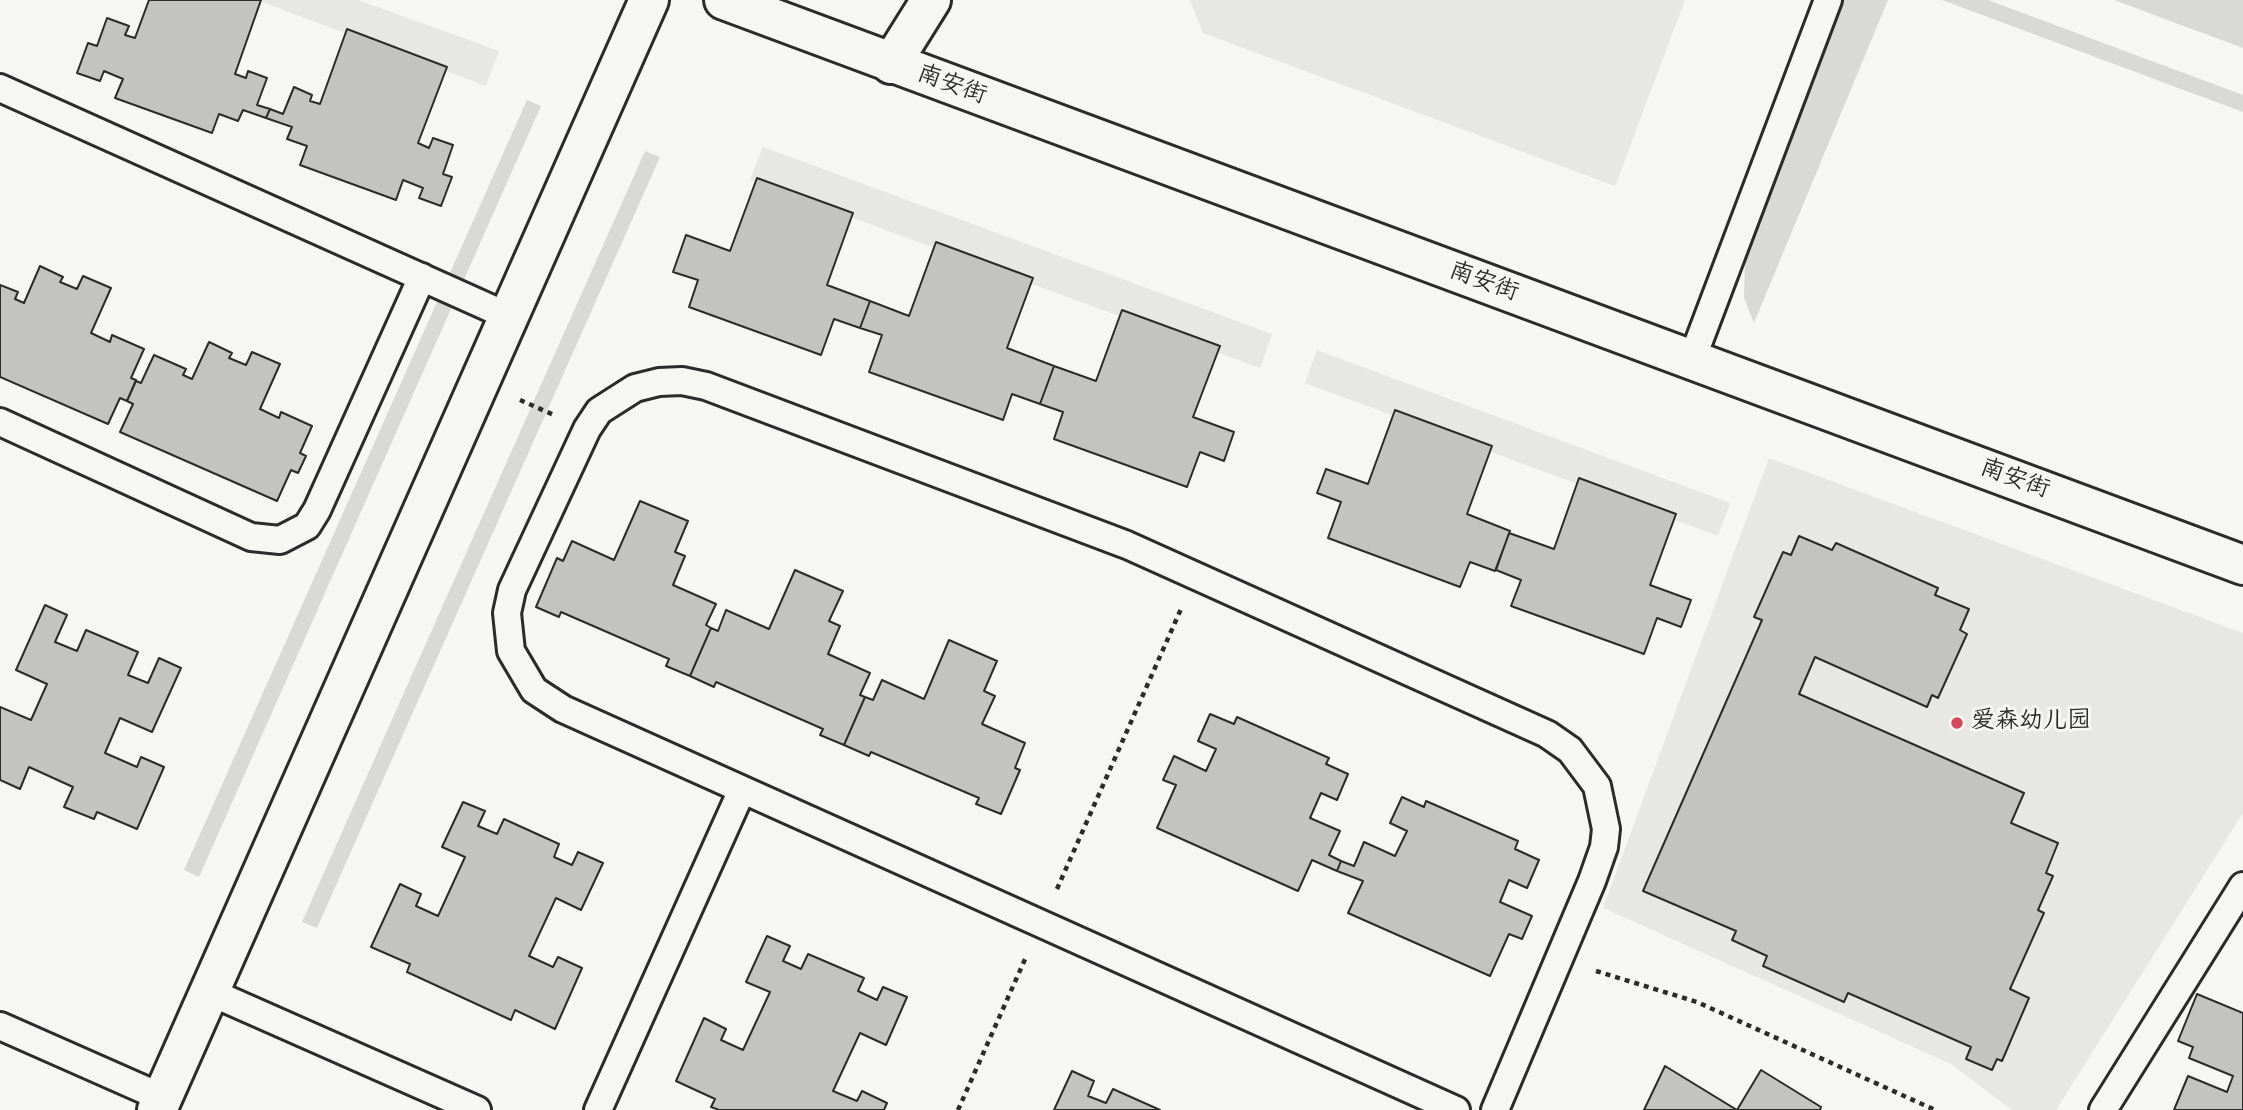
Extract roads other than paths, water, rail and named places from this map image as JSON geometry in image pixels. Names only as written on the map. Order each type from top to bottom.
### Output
[{"type":"street","points":[[160,1104],[649,0]]},
{"type":"street","name":"南安街","points":[[724,0],[1691,362],[2243,565]]},
{"type":"street","points":[[891,64],[931,0]]},
{"type":"lane","points":[[1691,362],[1828,0]]},
{"type":"lane","points":[[0,88],[510,317]]},
{"type":"lane","points":[[0,422],[251,537],[280,540],[307,526],[317,510],[422,277]]},
{"type":"lane","points":[[1456,1110],[563,709],[534,690],[511,652],[507,613],[512,590],[587,429],[599,411],[635,388],[659,382],[682,381],[706,386],[1127,545],[1547,734],[1570,750],[1597,786],[1606,829],[1598,865],[1495,1110]]},
{"type":"lane","points":[[598,1110],[742,790]]},
{"type":"lane","points":[[2103,1110],[2243,886]]},
{"type":"lane","points":[[210,992],[477,1110]]},
{"type":"lane","points":[[0,1026],[160,1104]]},
{"type":"place","name":"爱森幼儿园","points":[[1957,723]]}]
